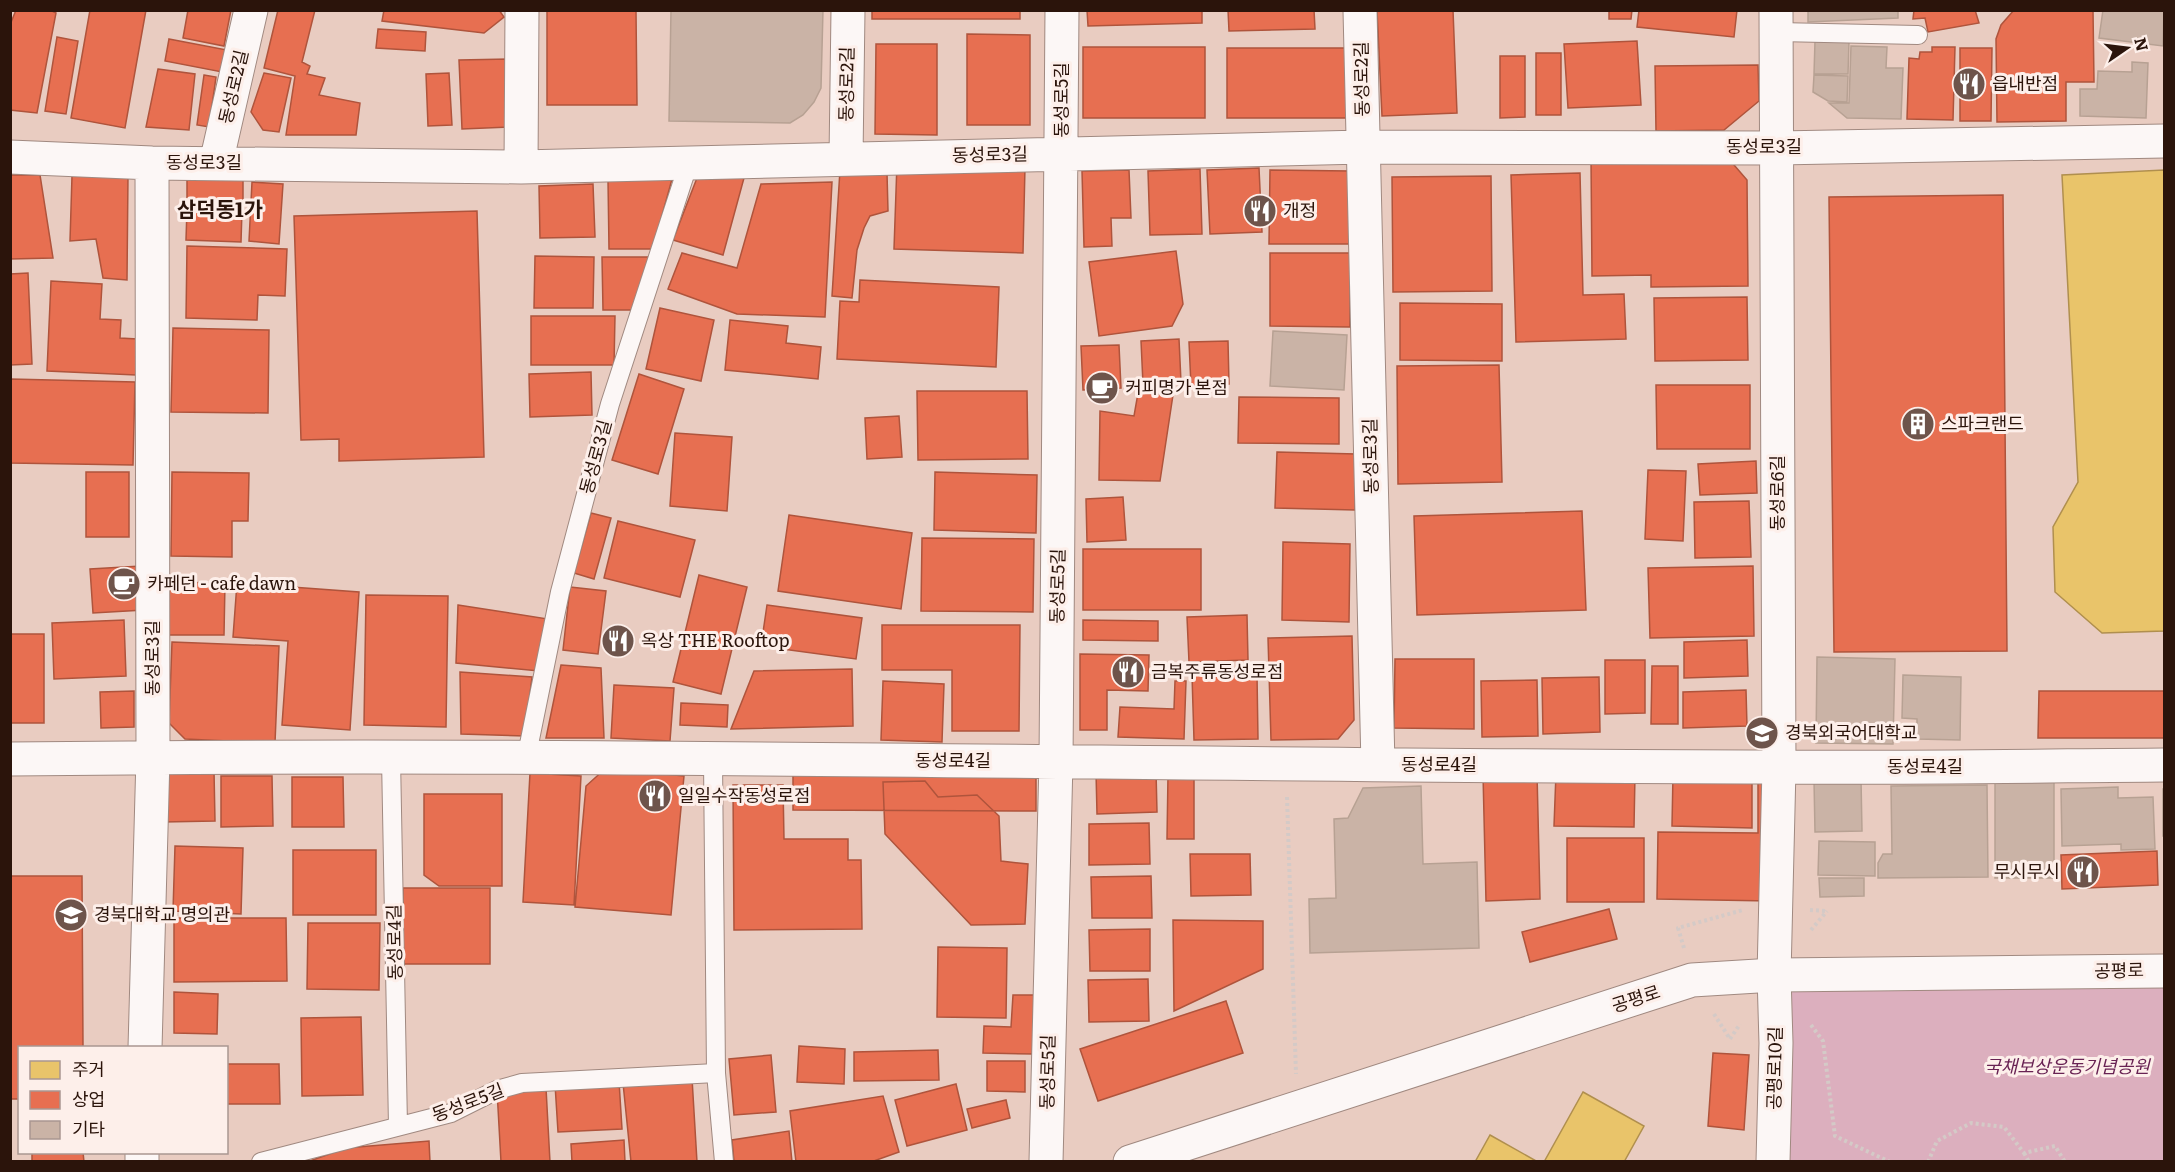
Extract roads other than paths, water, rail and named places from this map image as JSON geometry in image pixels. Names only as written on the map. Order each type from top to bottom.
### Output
[{"type":"street","name":"동성로2길","points":[[216,163],[251,10]]},
{"type":"street","points":[[521,167],[522,10]]},
{"type":"street","name":"동성로2길","points":[[846,158],[848,10]]},
{"type":"street","name":"동성로5길","points":[[1046,1161],[1056,761],[1062,10]]},
{"type":"street","name":"동성로2길","points":[[1360,10],[1364,147]]},
{"type":"street","name":"동성로6길","points":[[1774,975],[1779,768],[1776,21]]},
{"type":"street","name":"동성로3길","points":[[10,157],[152,163],[521,167],[1364,147],[1778,148],[2164,141]]},
{"type":"street","name":"동성로3길","points":[[1364,147],[1378,765]]},
{"type":"street","name":"동성로3길","points":[[152,163],[153,757]]},
{"type":"street","points":[[145,1046],[153,757]]},
{"type":"street","name":"동성로4길","points":[[10,759],[153,757],[1056,761],[1779,768],[2164,765]]},
{"type":"street","name":"공평로","points":[[1130,1161],[1692,980],[1774,975],[2164,971]]},
{"type":"street","name":"공평로10길","points":[[1773,1161],[1776,1043],[1774,975]]},
{"type":"lane","points":[[1776,21],[1918,34]]},
{"type":"lane","name":"동성로3길","points":[[526,759],[560,592],[610,404],[689,162]]},
{"type":"lane","name":"동성로4길","points":[[391,758],[398,1126]]},
{"type":"lane","points":[[713,760],[716,1073],[724,1161]]},
{"type":"lane","name":"동성로5길","points":[[261,1161],[451,1113],[497,1090],[522,1083],[716,1073]]},
{"type":"place","name":"읍내반점","points":[[1969,84]]},
{"type":"place","name":"개정","points":[[1260,211]]},
{"type":"place","name":"커피명가 본점","points":[[1102,388]]},
{"type":"place","name":"스파크랜드","points":[[1918,424]]},
{"type":"place","name":"카페던 - cafe dawn","points":[[124,584]]},
{"type":"place","name":"옥상 THE Rooftop","points":[[618,641]]},
{"type":"place","name":"금복주류동성로점","points":[[1128,672]]},
{"type":"place","name":"경북외국어대학교","points":[[1762,733]]},
{"type":"place","name":"일일수작동성로점","points":[[655,796]]},
{"type":"place","name":"무시무시","points":[[2083,872]]},
{"type":"place","name":"경북대학교 명의관","points":[[71,915]]},
{"type":"district","name":"삼덕동1가","points":[[220,210]]},
{"type":"park label","name":"국채보상운동기념공원","points":[[2067,1067]]}]
